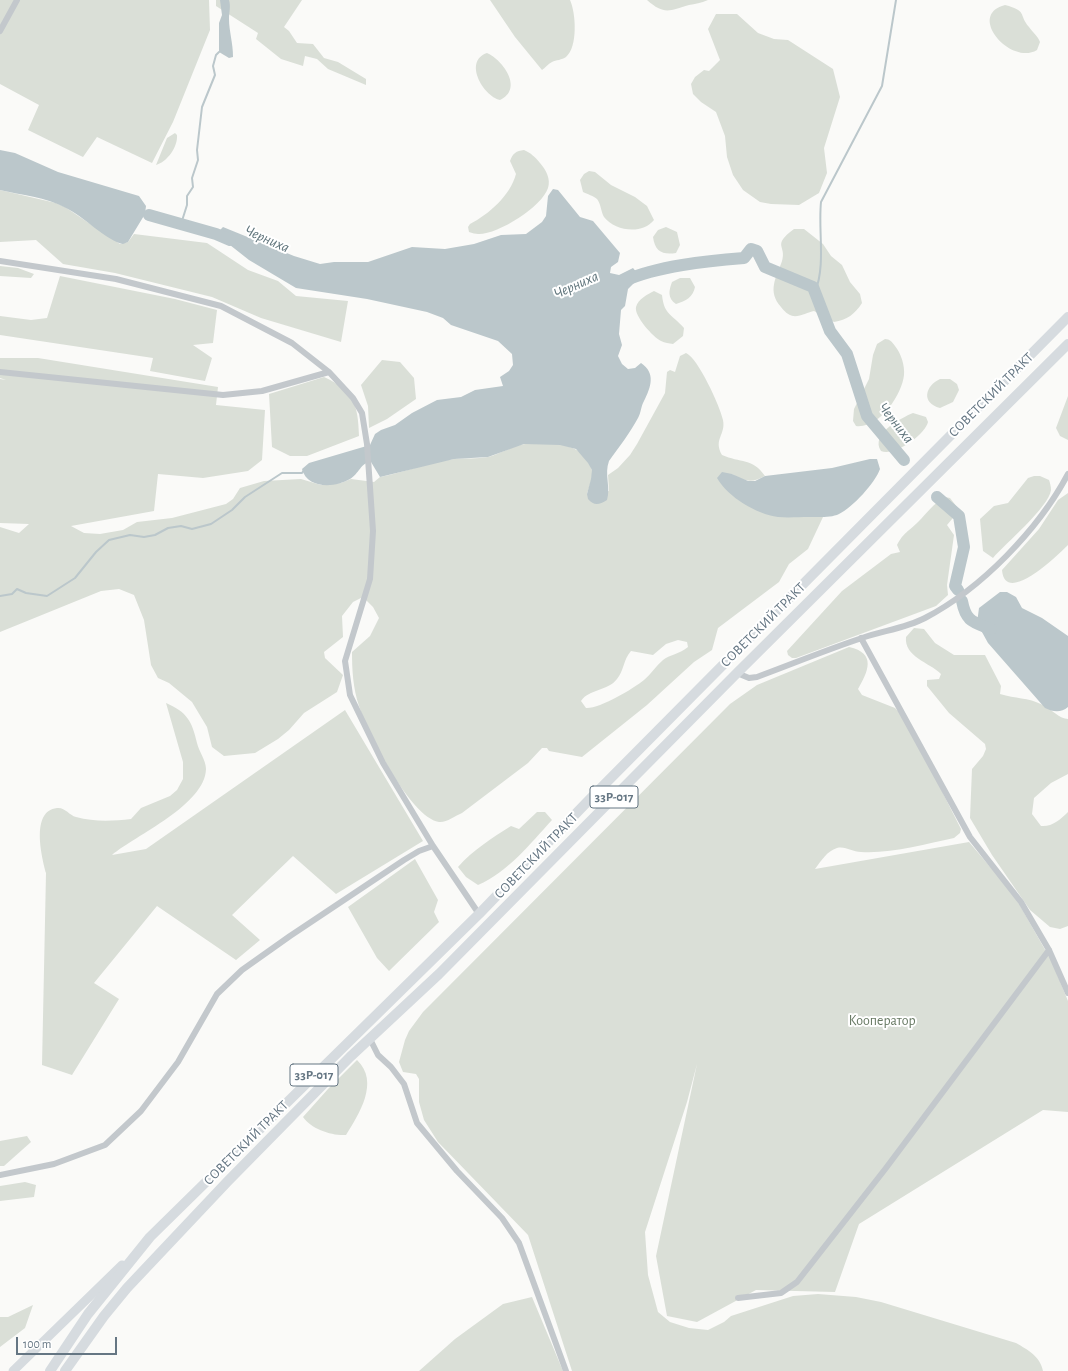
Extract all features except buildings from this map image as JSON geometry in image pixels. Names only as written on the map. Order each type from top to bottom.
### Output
[{"type":"highway","name":"СОВЕТСКИЙ ТРАКТ","points":[[150,1237],[479,914],[1068,317]]},
{"type":"highway","name":"СОВЕТСКИЙ ТРАКТ","points":[[65,1371],[104,1316],[161,1250],[370,1039],[439,974],[737,673],[1068,344]]},
{"type":"highway","name":"33Р-017","points":[[50,1371],[88,1314],[150,1237]]},
{"type":"main road","name":"СОВЕТСКИЙ ТРАКТ","points":[[13,1371],[90,1298],[150,1237]]},
{"type":"street","points":[[0,31],[17,0]]},
{"type":"street","points":[[0,261],[116,279],[221,306],[292,343],[329,372],[353,398],[362,413],[367,444],[373,532],[370,579],[345,661],[350,695],[383,763],[433,846],[479,914]]},
{"type":"street","points":[[0,372],[223,395],[262,391],[329,372]]},
{"type":"street","points":[[737,673],[749,678],[757,677],[861,638],[924,619],[959,599],[987,575],[1039,519],[1056,497],[1068,474]]},
{"type":"street","points":[[861,638],[970,837],[1021,902],[1049,950],[1068,993]]},
{"type":"street","points":[[0,1175],[54,1164],[105,1145],[141,1112],[178,1062],[217,994],[242,970],[404,860],[419,851],[433,846]]},
{"type":"street","points":[[738,1298],[781,1293],[796,1282],[886,1168],[1049,950]]},
{"type":"street","points":[[370,1039],[378,1054],[391,1066],[404,1084],[417,1123],[457,1171],[502,1218],[520,1243],[566,1371]]},
{"type":"green space","points":[[0,0],[209,0],[210,30],[173,122],[152,163],[97,137],[83,157],[28,130],[39,105],[0,84]]},
{"type":"green space","points":[[216,0],[302,0],[284,27],[289,31],[297,43],[313,44],[324,58],[338,62],[366,79],[366,85],[328,69],[317,59],[305,56],[303,66],[281,59],[256,39],[258,33],[216,6]]},
{"type":"green space","points":[[490,0],[570,0],[574,13],[575,30],[573,46],[570,52],[563,59],[552,62],[542,70],[515,37]]},
{"type":"green space","points":[[647,0],[708,0],[676,9],[662,10]]},
{"type":"green space","points":[[1005,5],[1017,9],[1022,13],[1026,23],[1040,42],[1037,50],[1027,53],[1016,51],[1005,45],[997,37],[991,28],[990,18],[994,10]]},
{"type":"green space","points":[[716,14],[737,14],[758,33],[774,39],[788,40],[833,69],[840,97],[824,148],[827,173],[819,193],[799,205],[760,202],[743,190],[733,175],[727,157],[725,136],[716,112],[701,102],[693,94],[691,84],[695,77],[704,70],[709,71],[720,60],[708,29]]},
{"type":"green space","points":[[487,53],[504,68],[511,82],[507,95],[500,100],[487,92],[478,78],[476,70],[477,63],[480,57]]},
{"type":"green space","points":[[175,133],[177,135],[177,140],[174,149],[164,161],[156,165],[167,138]]},
{"type":"green space","points":[[524,150],[536,159],[547,175],[549,185],[544,195],[528,211],[507,225],[486,233],[477,234],[469,232],[468,227],[470,224],[498,204],[509,190],[516,174],[510,161],[515,153]]},
{"type":"green space","points":[[589,171],[595,172],[611,185],[635,197],[647,206],[654,220],[643,228],[636,229],[621,228],[609,222],[604,217],[597,199],[583,192],[580,180],[584,174]]},
{"type":"green space","points":[[0,190],[56,203],[65,207],[120,244],[128,242],[134,234],[207,243],[248,270],[278,281],[296,296],[348,301],[341,342],[261,318],[212,297],[115,273],[63,264],[36,240],[0,242]]},
{"type":"green space","points":[[666,227],[677,232],[680,245],[676,253],[664,253],[660,251],[654,242],[653,237],[658,230]]},
{"type":"green space","points":[[794,229],[804,229],[823,244],[831,256],[842,265],[850,282],[860,294],[862,303],[850,316],[843,320],[834,322],[814,311],[793,316],[789,315],[777,301],[774,295],[774,284],[783,256],[781,242]]},
{"type":"green space","points":[[0,266],[18,268],[34,274],[31,278],[0,276]]},
{"type":"green space","points":[[60,276],[175,299],[217,310],[213,343],[193,345],[212,358],[205,381],[150,371],[153,358],[0,335],[0,316],[31,320],[47,318]]},
{"type":"green space","points":[[680,278],[690,278],[695,287],[693,293],[688,298],[676,304],[670,297],[670,291],[672,282]]},
{"type":"green space","points":[[654,291],[662,295],[663,302],[669,314],[684,328],[683,336],[673,344],[661,341],[653,335],[641,321],[636,311],[637,304],[644,297]]},
{"type":"green space","points":[[885,339],[892,342],[901,356],[904,375],[899,392],[888,409],[881,416],[873,422],[856,426],[853,421],[854,409],[869,379],[873,355],[877,344]]},
{"type":"green space","points":[[686,353],[691,357],[708,383],[718,404],[723,420],[723,430],[719,441],[722,455],[756,466],[765,476],[756,480],[748,481],[732,474],[739,500],[770,514],[789,517],[823,517],[808,549],[789,564],[779,582],[718,628],[712,650],[694,662],[647,705],[582,757],[549,751],[547,748],[542,748],[528,763],[462,813],[448,820],[439,822],[428,817],[416,806],[403,790],[371,735],[359,706],[353,679],[352,652],[370,636],[379,618],[373,607],[363,597],[353,602],[342,616],[343,637],[324,652],[325,658],[343,675],[337,692],[304,713],[289,730],[278,739],[255,753],[224,756],[212,747],[207,727],[192,702],[169,683],[158,678],[151,665],[144,620],[134,595],[119,589],[101,591],[0,632],[0,527],[19,533],[29,524],[0,523],[0,379],[6,380],[0,378],[0,358],[38,358],[218,387],[216,405],[265,410],[262,460],[248,471],[203,478],[158,474],[154,511],[71,526],[84,533],[100,534],[123,530],[137,522],[172,518],[226,504],[233,499],[240,488],[264,481],[301,479],[321,485],[341,483],[351,479],[374,482],[380,477],[435,462],[454,459],[488,457],[515,446],[534,443],[554,443],[564,445],[582,454],[589,461],[592,470],[587,494],[609,491],[608,475],[618,468],[630,455],[637,444],[665,393],[667,372],[670,370],[675,372],[680,356]],"holes":[[[678,640],[687,642],[688,647],[663,660],[644,680],[624,693],[607,702],[592,707],[586,708],[581,701],[589,694],[613,683],[621,673],[626,658],[631,651],[653,655],[666,644]]]},
{"type":"green space","points":[[382,360],[400,362],[414,378],[416,399],[387,419],[369,428],[368,406],[361,385]]},
{"type":"green space","points":[[324,377],[334,382],[348,393],[355,407],[359,436],[307,456],[290,456],[272,447],[269,394]]},
{"type":"green space","points":[[940,379],[950,379],[957,384],[959,390],[953,402],[940,408],[934,406],[930,402],[927,394],[931,386]]},
{"type":"green space","points":[[1068,396],[1068,440],[1060,436],[1056,428]]},
{"type":"green space","points":[[913,413],[926,417],[928,422],[921,433],[901,448],[887,452],[881,451],[879,445],[883,433],[901,419]]},
{"type":"green space","points":[[1040,476],[1049,480],[1051,490],[1048,497],[1043,506],[1026,525],[993,558],[983,551],[980,519],[994,506],[1008,503],[1028,478]]},
{"type":"green space","points":[[1068,493],[1068,545],[1033,575],[1022,581],[1012,583],[1005,580],[1002,570],[1039,529],[1058,500]]},
{"type":"green space","points":[[945,497],[950,498],[957,507],[958,512],[947,525],[954,535],[947,585],[948,595],[936,606],[796,658],[792,658],[788,655],[787,651],[842,591],[891,554],[900,552],[897,545],[906,532]]},
{"type":"green space","points":[[914,628],[924,629],[935,643],[954,655],[985,655],[1001,686],[1000,694],[1037,702],[1065,719],[1068,719],[1068,774],[1051,783],[1034,798],[1032,814],[1041,826],[1045,826],[1056,822],[1068,812],[1068,926],[1060,929],[1050,927],[1030,910],[992,855],[970,818],[972,769],[983,756],[986,749],[985,744],[949,713],[927,686],[927,680],[939,679],[941,674],[909,650],[906,644],[906,637]]},
{"type":"green space","name":"Кооператор","points":[[849,647],[858,650],[867,658],[867,670],[858,689],[862,695],[895,708],[905,718],[961,829],[960,833],[954,838],[884,852],[861,852],[843,848],[833,849],[815,869],[969,842],[1014,895],[1052,962],[1068,1001],[1068,1112],[1043,1110],[859,1224],[835,1292],[756,1290],[697,1322],[667,1316],[656,1256],[697,1064],[687,1102],[645,1232],[648,1275],[658,1312],[670,1322],[689,1328],[708,1330],[724,1322],[731,1316],[793,1296],[818,1294],[856,1297],[881,1302],[1016,1343],[1036,1357],[1043,1371],[572,1371],[528,1235],[438,1142],[424,1120],[419,1102],[419,1079],[416,1074],[403,1072],[399,1062],[405,1040],[409,1031],[423,1012],[730,704],[757,685]]},
{"type":"green space","points":[[166,703],[184,714],[191,723],[206,766],[203,782],[194,795],[182,807],[112,855],[146,849],[345,710],[423,841],[336,894],[293,856],[232,915],[260,940],[236,960],[157,906],[94,983],[119,999],[72,1075],[42,1065],[46,873],[42,857],[40,836],[43,817],[49,811],[60,808],[76,817],[90,820],[110,821],[131,819],[141,808],[170,796],[177,790],[183,779],[183,762]]},
{"type":"green space","points":[[537,812],[545,812],[552,820],[518,857],[499,873],[478,885],[466,877],[458,867],[470,855],[490,840],[511,826],[519,829]]},
{"type":"green space","points":[[415,859],[438,900],[434,912],[439,922],[389,971],[377,958],[348,907]]},
{"type":"green space","points":[[357,1060],[364,1069],[367,1078],[367,1088],[361,1108],[346,1135],[328,1133],[311,1125],[303,1117]]},
{"type":"green space","points":[[27,1136],[31,1142],[4,1166],[0,1166],[0,1141]]},
{"type":"green space","points":[[25,1182],[36,1185],[34,1197],[0,1201],[0,1186]]},
{"type":"green space","points":[[532,1297],[563,1371],[419,1371],[455,1339],[503,1304]]},
{"type":"green space","points":[[33,1305],[25,1328],[0,1347],[0,1317],[8,1317]]},
{"type":"water","points":[[220,0],[229,0],[230,3],[229,24],[233,57],[229,58],[219,52],[219,23],[222,15]]},
{"type":"water","points":[[0,150],[15,153],[58,172],[139,196],[146,206],[145,214],[128,242],[123,244],[117,242],[73,212],[58,204],[0,190]]},
{"type":"water","points":[[553,189],[558,190],[580,217],[593,221],[620,253],[618,262],[611,267],[610,273],[619,275],[633,268],[638,274],[637,280],[628,289],[625,306],[621,310],[619,334],[622,345],[618,356],[622,364],[628,369],[635,368],[641,363],[649,371],[651,380],[649,391],[642,405],[638,418],[628,435],[609,461],[607,471],[607,500],[602,503],[595,504],[588,499],[587,494],[592,470],[576,449],[560,445],[524,444],[488,457],[454,459],[380,477],[371,462],[362,466],[350,479],[330,485],[315,483],[305,476],[302,469],[309,463],[370,445],[375,434],[395,425],[412,413],[437,400],[461,397],[475,390],[503,386],[500,377],[509,371],[513,365],[512,354],[498,341],[451,325],[443,318],[427,312],[367,299],[296,288],[249,260],[216,234],[223,227],[294,256],[320,264],[334,262],[368,262],[412,247],[445,249],[474,244],[501,235],[526,234],[542,222],[546,216],[548,196]]},
{"type":"water","points":[[870,459],[877,459],[880,469],[873,481],[863,494],[845,511],[828,517],[778,517],[761,512],[743,504],[735,498],[717,478],[722,472],[732,474],[748,481],[755,481],[765,476],[832,468]]},
{"type":"water","points":[[1000,592],[1007,592],[1016,597],[1022,608],[1042,618],[1068,636],[1068,707],[1065,709],[1057,711],[1045,708],[988,643],[977,623],[979,608]]},
{"type":"waterway","points":[[815,292],[821,259],[821,202],[882,86],[896,0]]},
{"type":"waterway","points":[[181,224],[187,205],[187,196],[193,187],[192,178],[198,160],[197,150],[202,107],[215,75],[213,66],[216,55],[219,52]]},
{"type":"waterway","name":"Черниха","points":[[149,215],[216,234],[230,240]]},
{"type":"waterway","name":"Черниха","points":[[624,281],[667,268],[744,258],[751,249],[757,251],[765,267],[813,287],[830,331],[847,354],[867,416],[904,460]]},
{"type":"waterway","points":[[0,596],[12,594],[17,589],[26,593],[47,596],[75,578],[96,552],[109,540],[130,535],[144,537],[155,535],[168,528],[181,526],[192,529],[211,524],[232,510],[245,497],[282,473],[302,473],[304,470]]},
{"type":"waterway","name":"Черниха","points":[[937,497],[959,516],[964,547],[955,586],[958,590]]},
{"type":"waterway","name":"Черниха","points":[[962,601],[966,613],[971,620],[979,625],[991,629]]}]
